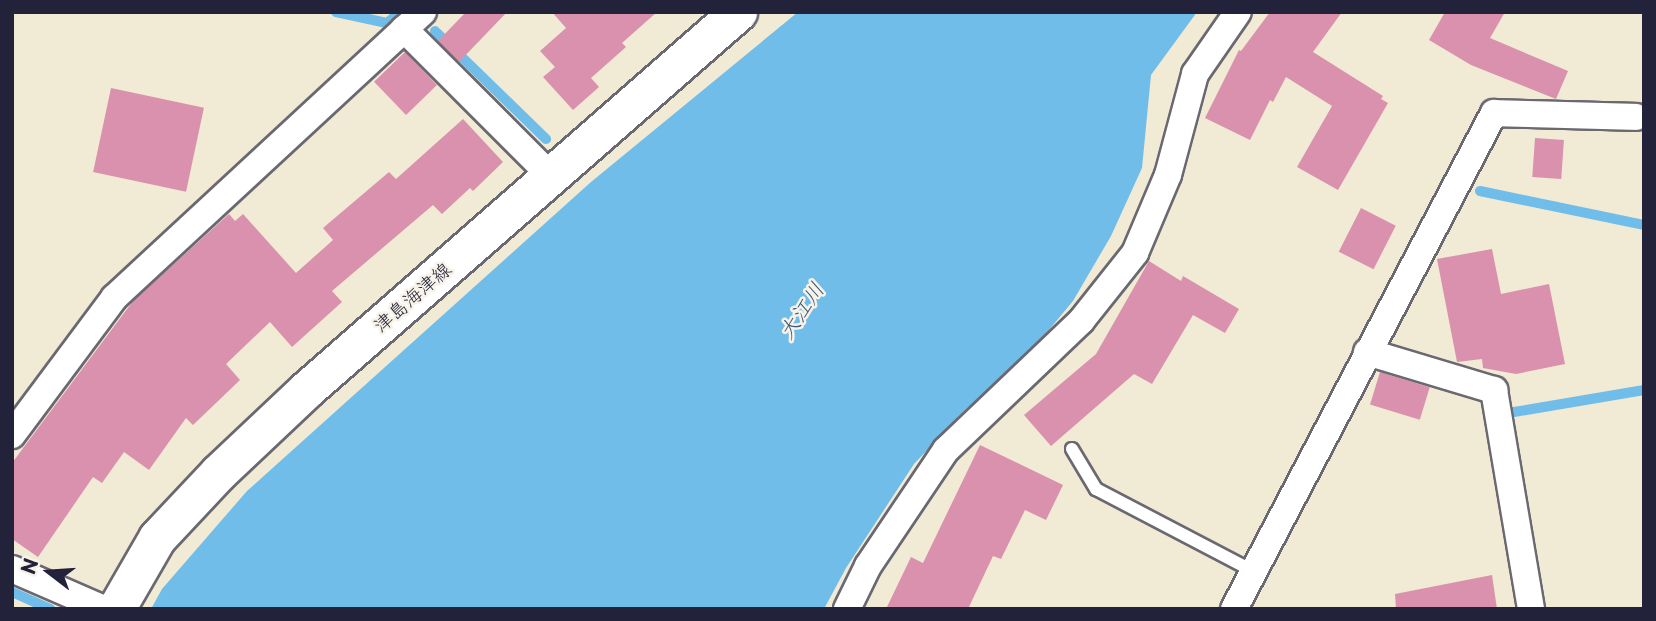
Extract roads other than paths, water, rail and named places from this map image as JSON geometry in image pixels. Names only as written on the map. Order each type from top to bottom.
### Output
[{"type":"main road","name":"津島海津線","points":[[116,609],[156,538],[218,473],[307,389],[738,12]]},
{"type":"street","points":[[847,609],[868,566],[946,450],[1081,321],[1135,253],[1168,175],[1195,74],[1238,12]]},
{"type":"street","points":[[12,435],[114,298],[414,21],[551,176]]},
{"type":"street","points":[[1234,609],[1494,113],[1641,116]]},
{"type":"street","points":[[1367,352],[1494,390],[1531,609]]},
{"type":"street","points":[[12,569],[104,609]]},
{"type":"lane","points":[[1072,449],[1096,489],[1253,571]]},
{"type":"water","name":"大江川","points":[[798,12],[1197,12],[1151,75],[1142,168],[1111,236],[1073,301],[1023,361],[965,410],[914,464],[846,568],[824,609],[151,609],[162,589],[247,491],[591,182]]},
{"type":"waterway","points":[[336,12],[387,23],[400,12]]},
{"type":"waterway","points":[[435,31],[546,139]]},
{"type":"waterway","points":[[1480,191],[1644,225]]},
{"type":"waterway","points":[[1514,412],[1644,390]]},
{"type":"waterway","points":[[12,592],[50,609]]}]
